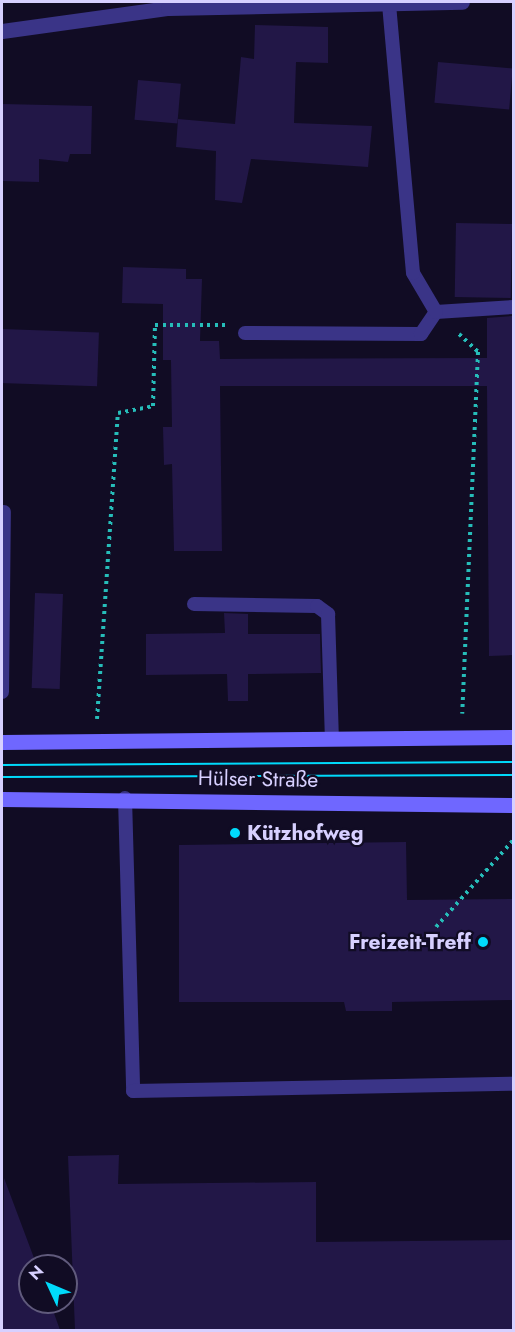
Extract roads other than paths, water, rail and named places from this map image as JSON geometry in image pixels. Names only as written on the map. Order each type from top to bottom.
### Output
[{"type":"street","points":[[2,31],[168,8],[462,2]]},
{"type":"street","name":"Hülser Straße","points":[[2,742],[513,737]]},
{"type":"street","name":"Hülser Straße","points":[[2,799],[125,798],[513,805]]},
{"type":"lane","points":[[389,4],[413,273],[436,312]]},
{"type":"lane","points":[[436,312],[513,307]]},
{"type":"lane","points":[[245,333],[421,334],[436,312]]},
{"type":"lane","points":[[2,692],[4,512]]},
{"type":"lane","points":[[194,604],[317,606],[328,614],[332,740]]},
{"type":"lane","points":[[125,798],[133,1091],[513,1084]]},
{"type":"tram line","points":[[2,765],[514,762]]},
{"type":"tram line","points":[[2,777],[514,775]]},
{"type":"place","name":"Kützhofweg","points":[[235,833]]},
{"type":"place","name":"Freizeit-Treff","points":[[483,942]]}]
